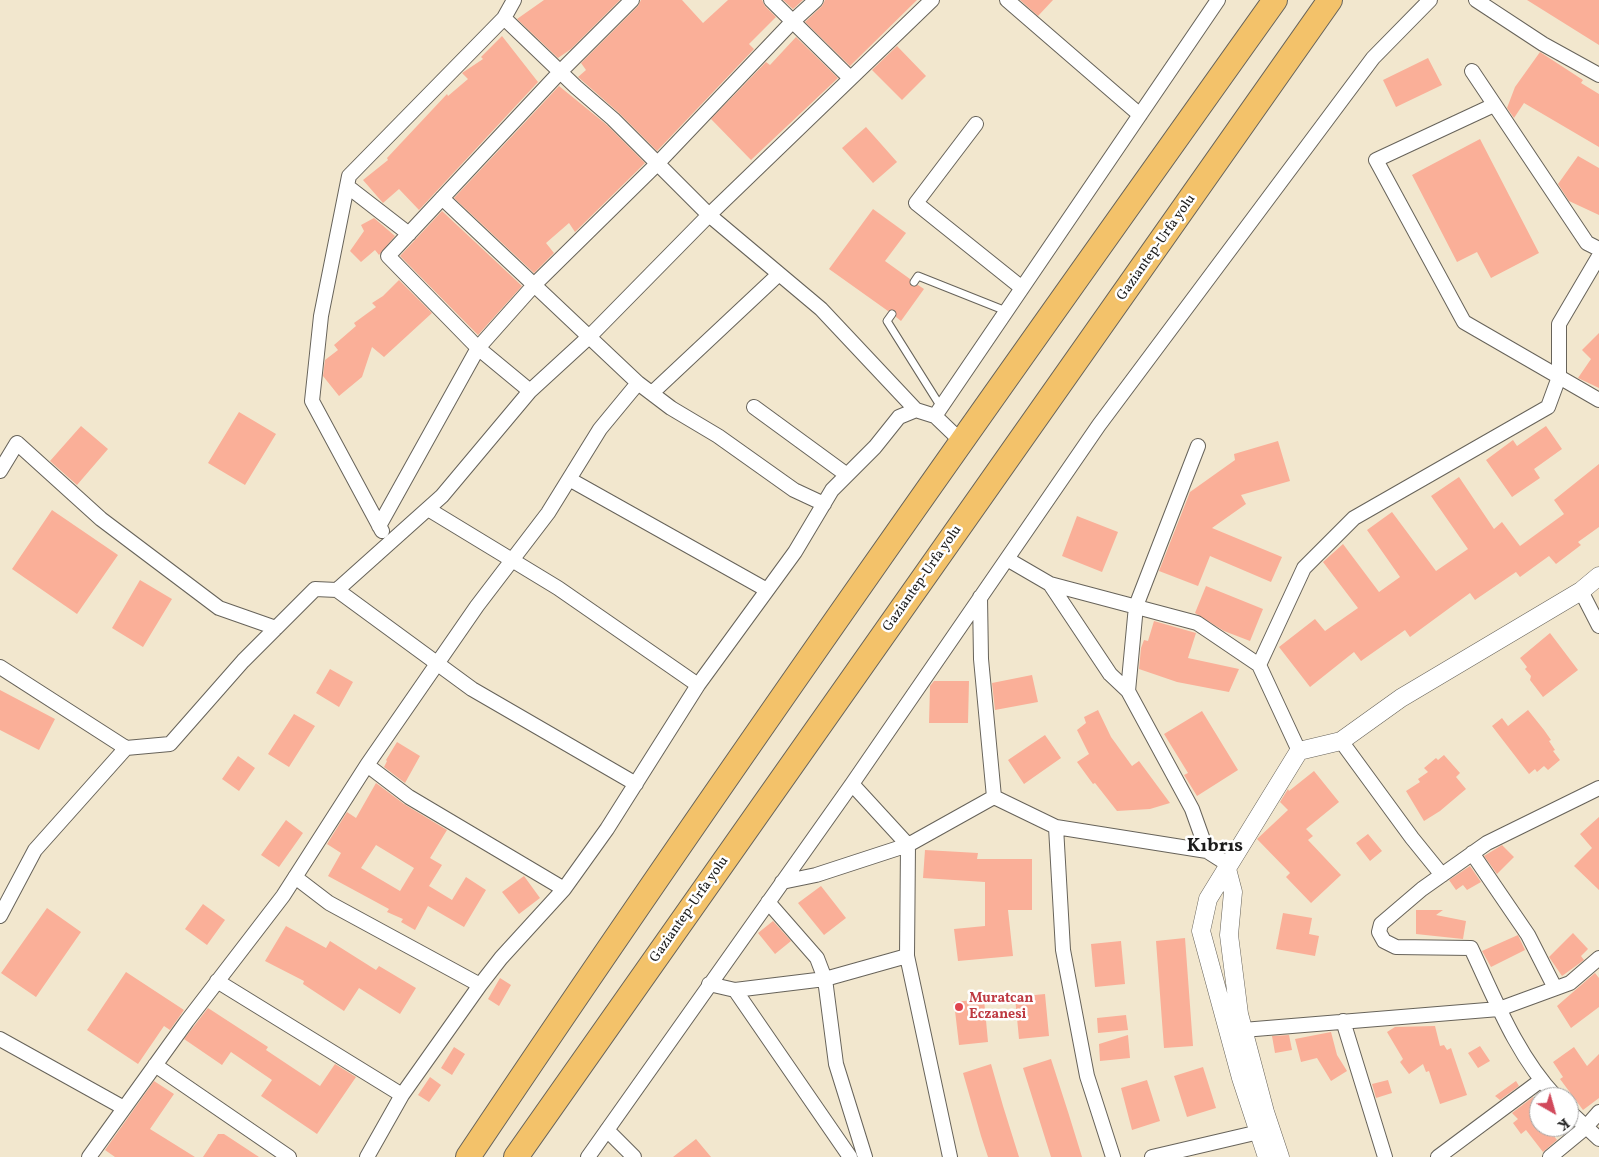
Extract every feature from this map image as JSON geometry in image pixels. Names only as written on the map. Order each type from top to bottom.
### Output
[{"type":"highway","points":[[468,1157],[573,1001],[961,441],[1276,0]]},
{"type":"highway","name":"Gaziantep-Urfa yolu","points":[[516,1157],[1330,0]]},
{"type":"street","points":[[388,543],[312,401],[320,316],[349,176],[504,18],[514,0]]},
{"type":"street","points":[[530,391],[478,348],[388,256],[560,72],[632,0]]},
{"type":"street","points":[[771,0],[850,78]]},
{"type":"street","points":[[379,526],[478,348],[536,284],[657,164],[792,22],[816,0]]},
{"type":"street","points":[[337,590],[442,496],[530,391],[590,336],[709,215],[932,0]]},
{"type":"street","points":[[1007,0],[1140,115]]},
{"type":"street","points":[[938,411],[1218,0]]},
{"type":"street","points":[[588,1157],[852,784],[1099,425],[1373,58],[1430,0]]},
{"type":"street","points":[[1476,0],[1543,44],[1599,75]]},
{"type":"street","points":[[504,18],[560,72],[613,119],[709,215],[821,309],[916,410]]},
{"type":"street","points":[[1472,71],[1587,243],[1599,249]]},
{"type":"street","points":[[1494,105],[1376,160],[1464,322],[1599,400]]},
{"type":"street","points":[[976,124],[916,203],[1022,288]]},
{"type":"street","points":[[347,186],[409,234]]},
{"type":"street","points":[[442,198],[506,260],[536,284],[638,383],[718,436],[794,490],[824,504]]},
{"type":"street","points":[[1258,665],[1304,568],[1354,518],[1548,407],[1559,377],[1558,324],[1599,256]]},
{"type":"street","points":[[652,393],[779,274]]},
{"type":"street","points":[[89,1157],[295,877],[367,765],[436,665],[548,513],[600,428],[638,383]]},
{"type":"street","points":[[754,407],[847,475]]},
{"type":"street","points":[[367,1157],[402,1095],[480,985],[501,958],[564,889],[607,829],[698,685],[795,552],[832,490],[875,447],[899,417],[916,410],[938,411],[961,441]]},
{"type":"street","points":[[0,471],[17,444],[101,519],[219,608],[276,628]]},
{"type":"street","points":[[1128,691],[1136,606],[1198,446]]},
{"type":"street","points":[[569,479],[766,590]]},
{"type":"street","points":[[428,509],[513,559],[698,685]]},
{"type":"street","points":[[1007,559],[1050,584],[1197,623],[1258,665],[1299,751]]},
{"type":"street","points":[[1267,1157],[1201,931],[1208,899],[1299,751],[1341,740],[1401,698],[1580,591],[1599,576]]},
{"type":"street","points":[[1050,584],[1110,674],[1128,691],[1192,809],[1207,851]]},
{"type":"street","points":[[0,667],[126,748],[170,744],[243,661],[315,589],[337,590],[436,665],[472,689],[636,784]]},
{"type":"street","points":[[1580,591],[1599,626]]},
{"type":"street","points":[[980,598],[981,659],[994,797]]},
{"type":"street","points":[[1341,740],[1412,838],[1442,875]]},
{"type":"street","points":[[0,916],[35,850],[126,748]]},
{"type":"street","points":[[367,765],[409,797],[564,889]]},
{"type":"street","points":[[852,784],[908,845],[907,956],[950,1157]]},
{"type":"street","points":[[1546,1087],[1540,1081],[1499,1009],[1472,948],[1396,947],[1384,941],[1379,932],[1381,924],[1472,853],[1488,843],[1599,788]]},
{"type":"street","points":[[994,797],[1056,827],[1207,851],[1228,867],[1234,892],[1229,935],[1243,1030],[1265,1112],[1280,1157]]},
{"type":"street","points":[[782,882],[816,875],[908,845],[994,797]]},
{"type":"street","points":[[1056,827],[1062,950],[1087,1076],[1113,1157]]},
{"type":"street","points":[[1472,853],[1528,935],[1555,988]]},
{"type":"street","points":[[295,877],[330,903],[480,985]]},
{"type":"street","points":[[768,902],[817,958],[824,979],[836,1064],[865,1157]]},
{"type":"street","points":[[709,984],[734,990],[824,979],[907,956]]},
{"type":"street","points":[[1243,1030],[1499,1009],[1570,983],[1599,958]]},
{"type":"street","points":[[217,981],[402,1095]]},
{"type":"street","points":[[734,990],[850,1157]]},
{"type":"street","points":[[1343,1021],[1384,1157]]},
{"type":"street","points":[[0,1039],[124,1108]]},
{"type":"street","points":[[155,1065],[289,1157]]},
{"type":"street","points":[[1438,1157],[1540,1081]]},
{"type":"street","points":[[1550,1157],[1585,1128],[1599,1112]]},
{"type":"street","points":[[1579,1122],[1599,1139]]},
{"type":"street","points":[[607,1130],[634,1157]]},
{"type":"street","points":[[1152,1157],[1259,1132]]},
{"type":"lane","points":[[914,282],[918,276],[1006,311]]},
{"type":"lane","points":[[892,314],[887,321],[938,411]]},
{"type":"building","points":[[544,0],[620,0],[571,49],[558,58],[517,19]]},
{"type":"building","points":[[641,0],[682,0],[703,23],[728,0],[762,0],[776,17],[749,44],[754,49],[657,151],[619,113],[578,77],[586,70],[581,63],[638,6]]},
{"type":"building","points":[[783,0],[803,0],[793,9]]},
{"type":"building","points":[[825,0],[917,0],[850,66],[805,22],[822,6]]},
{"type":"building","points":[[1020,0],[1053,0],[1038,16]]},
{"type":"building","points":[[1527,0],[1599,0],[1599,45]]},
{"type":"building","points":[[502,36],[538,82],[419,210],[399,189],[383,203],[363,180],[388,160],[387,158],[447,94],[448,96],[468,79],[462,73],[483,59],[481,57]]},
{"type":"building","points":[[796,37],[838,78],[751,160],[711,119],[766,62],[770,65]]},
{"type":"building","points":[[897,46],[926,76],[902,100],[872,70]]},
{"type":"building","points":[[1540,52],[1583,80],[1581,83],[1599,94],[1599,147],[1524,103],[1514,118],[1507,108],[1515,87]]},
{"type":"building","points":[[1428,58],[1442,85],[1396,107],[1383,80]]},
{"type":"building","points":[[559,86],[607,125],[645,163],[575,232],[569,223],[546,243],[554,253],[534,273],[454,198]]},
{"type":"building","points":[[866,127],[897,162],[873,183],[842,148]]},
{"type":"building","points":[[1480,139],[1539,253],[1491,278],[1477,252],[1457,262],[1412,175]]},
{"type":"building","points":[[1578,156],[1599,168],[1599,215],[1569,201],[1558,184]]},
{"type":"building","points":[[873,209],[906,233],[885,261],[910,279],[911,286],[918,285],[924,289],[901,321],[896,317],[895,310],[888,311],[829,269]]},
{"type":"building","points":[[442,211],[522,286],[478,335],[400,256]]},
{"type":"building","points":[[374,218],[395,236],[379,255],[375,250],[361,262],[350,251],[364,231],[361,225]]},
{"type":"building","points":[[399,280],[432,313],[384,357],[372,347],[362,377],[339,396],[323,376],[325,360],[338,350],[334,345],[356,326],[354,323],[376,307],[372,303],[383,296]]},
{"type":"building","points":[[1599,333],[1599,388],[1578,378],[1591,359],[1582,350]]},
{"type":"building","points":[[239,412],[276,434],[245,485],[208,463]]},
{"type":"building","points":[[81,426],[108,449],[77,485],[50,461]]},
{"type":"building","points":[[1546,426],[1562,449],[1534,469],[1540,478],[1512,497],[1486,460],[1513,440],[1517,446]]},
{"type":"building","points":[[1278,441],[1290,481],[1241,495],[1246,504],[1212,528],[1282,557],[1271,582],[1210,556],[1198,586],[1159,571],[1190,492],[1235,460],[1234,454]]},
{"type":"building","points":[[1599,464],[1599,527],[1578,542],[1581,545],[1556,564],[1549,556],[1520,577],[1516,572],[1475,600],[1470,593],[1410,637],[1405,630],[1361,661],[1354,652],[1310,687],[1279,647],[1315,619],[1325,631],[1358,608],[1323,562],[1343,544],[1379,592],[1400,577],[1367,530],[1392,512],[1436,571],[1468,549],[1431,496],[1459,477],[1494,529],[1502,522],[1520,546],[1564,514],[1554,500]]},
{"type":"building","points":[[52,510],[118,555],[77,614],[12,569]]},
{"type":"building","points":[[1077,516],[1118,532],[1102,572],[1062,556]]},
{"type":"building","points":[[140,580],[172,599],[143,647],[112,628]]},
{"type":"building","points":[[1206,586],[1263,609],[1250,641],[1224,631],[1195,613]]},
{"type":"building","points":[[1154,621],[1196,633],[1188,658],[1239,669],[1229,692],[1177,682],[1139,669],[1141,648],[1144,640],[1148,641]]},
{"type":"building","points":[[1550,633],[1578,670],[1543,697],[1530,680],[1531,676],[1525,669],[1527,667],[1520,658]]},
{"type":"building","points":[[330,669],[353,682],[339,707],[316,693]]},
{"type":"building","points":[[1032,675],[1038,702],[995,710],[992,683]]},
{"type":"building","points":[[934,681],[969,681],[968,723],[929,723],[930,686]]},
{"type":"building","points":[[0,690],[55,719],[39,750],[0,730]]},
{"type":"building","points":[[1098,710],[1111,737],[1132,766],[1139,761],[1170,803],[1150,809],[1117,811],[1095,783],[1093,784],[1077,762],[1089,754],[1077,730],[1086,723],[1084,717]]},
{"type":"building","points":[[1528,710],[1551,740],[1549,741],[1555,750],[1553,751],[1560,760],[1548,770],[1544,766],[1537,772],[1535,769],[1529,774],[1492,726],[1502,718],[1508,726]]},
{"type":"building","points":[[1202,711],[1238,770],[1197,796],[1184,775],[1188,773],[1164,734]]},
{"type":"building","points":[[294,714],[315,726],[289,767],[268,754]]},
{"type":"building","points":[[1045,735],[1061,758],[1024,784],[1008,760]]},
{"type":"building","points":[[397,742],[420,756],[405,783],[384,767]]},
{"type":"building","points":[[1444,755],[1460,773],[1456,777],[1466,789],[1440,811],[1424,821],[1406,791],[1420,782],[1418,779],[1428,772],[1424,768],[1436,758],[1438,760]]},
{"type":"building","points":[[238,756],[255,768],[239,791],[222,779]]},
{"type":"building","points":[[1314,771],[1339,802],[1306,829],[1313,836],[1308,840],[1341,875],[1311,903],[1286,877],[1290,873],[1257,839],[1288,810],[1280,802],[1288,789],[1289,791]]},
{"type":"building","points":[[376,783],[404,804],[447,830],[430,858],[442,865],[429,886],[452,900],[466,877],[486,890],[464,927],[428,906],[415,930],[401,922],[403,919],[387,912],[389,909],[328,876],[341,853],[327,844],[347,812],[356,818]],"holes":[[[376,845],[414,868],[400,891],[361,868]]]},
{"type":"building","points":[[1599,817],[1599,890],[1574,866],[1592,848],[1580,834]]},
{"type":"building","points":[[286,820],[303,833],[279,867],[261,855]]},
{"type":"building","points":[[1368,834],[1382,851],[1370,861],[1356,843]]},
{"type":"building","points":[[1502,845],[1514,857],[1497,874],[1484,856]]},
{"type":"building","points":[[925,850],[978,853],[977,859],[1032,859],[1032,910],[1008,910],[1013,956],[958,961],[954,929],[985,926],[985,882],[923,878]]},
{"type":"building","points":[[1470,866],[1481,882],[1467,890],[1463,885],[1456,890],[1449,880]]},
{"type":"building","points":[[524,876],[540,898],[519,914],[502,892]]},
{"type":"building","points":[[821,886],[846,918],[824,935],[798,903]]},
{"type":"building","points":[[203,904],[225,920],[207,945],[185,929]]},
{"type":"building","points":[[47,908],[81,932],[36,997],[1,973]]},
{"type":"building","points":[[1416,910],[1443,910],[1436,915],[1466,921],[1463,939],[1416,934]]},
{"type":"building","points":[[1283,913],[1312,918],[1309,934],[1319,936],[1315,956],[1276,949]]},
{"type":"building","points":[[773,921],[791,941],[775,954],[758,933]]},
{"type":"building","points":[[286,926],[326,948],[330,941],[376,970],[379,966],[416,988],[400,1014],[359,988],[344,1011],[303,984],[304,981],[265,961]]},
{"type":"building","points":[[1573,933],[1588,949],[1581,956],[1584,960],[1562,976],[1549,957]]},
{"type":"building","points":[[1518,935],[1525,950],[1491,967],[1482,951]]},
{"type":"building","points":[[1185,938],[1193,1046],[1164,1048],[1156,941]]},
{"type":"building","points":[[1121,941],[1125,984],[1095,987],[1091,944]]},
{"type":"building","points":[[126,972],[184,1010],[170,1030],[164,1026],[138,1064],[87,1030]]},
{"type":"building","points":[[1595,973],[1599,978],[1599,1007],[1571,1028],[1557,1006]]},
{"type":"building","points":[[500,978],[511,985],[499,1006],[488,999]]},
{"type":"building","points":[[1045,994],[1049,1036],[1019,1039],[1015,997]]},
{"type":"building","points":[[984,999],[988,1042],[959,1045],[954,1002]]},
{"type":"building","points":[[208,1008],[268,1047],[266,1050],[320,1086],[335,1064],[356,1077],[317,1134],[261,1096],[272,1080],[231,1052],[222,1065],[184,1039]]},
{"type":"building","points":[[1126,1015],[1128,1030],[1098,1033],[1097,1018]]},
{"type":"building","points":[[1435,1026],[1440,1046],[1444,1045],[1447,1050],[1451,1048],[1467,1095],[1440,1104],[1429,1071],[1426,1072],[1423,1064],[1409,1074],[1400,1062],[1403,1059],[1387,1032],[1395,1027]]},
{"type":"building","points":[[1331,1032],[1337,1055],[1347,1071],[1331,1081],[1317,1058],[1301,1062],[1295,1039]]},
{"type":"building","points":[[1128,1035],[1130,1058],[1100,1061],[1099,1044]]},
{"type":"building","points":[[1289,1035],[1292,1050],[1275,1053],[1272,1036]]},
{"type":"building","points":[[1480,1046],[1490,1061],[1478,1068],[1468,1053]]},
{"type":"building","points":[[454,1047],[465,1054],[452,1075],[441,1068]]},
{"type":"building","points":[[1574,1047],[1587,1066],[1599,1054],[1599,1098],[1583,1110],[1579,1105],[1579,1087],[1566,1087],[1560,1079],[1563,1077],[1553,1062]]},
{"type":"building","points":[[1051,1059],[1082,1157],[1051,1157],[1023,1068]]},
{"type":"building","points":[[991,1064],[1019,1157],[988,1157],[981,1136],[963,1073]]},
{"type":"building","points":[[1203,1067],[1216,1108],[1187,1117],[1174,1076]]},
{"type":"building","points":[[430,1077],[441,1085],[429,1102],[418,1095]]},
{"type":"building","points":[[1147,1080],[1160,1121],[1132,1130],[1121,1088]]},
{"type":"building","points":[[1388,1080],[1392,1093],[1376,1098],[1372,1084]]},
{"type":"building","points":[[154,1081],[174,1094],[150,1129],[195,1157],[115,1157],[105,1150]]},
{"type":"building","points":[[1516,1081],[1519,1086],[1500,1100],[1495,1096]]},
{"type":"building","points":[[1529,1100],[1529,1134],[1526,1130],[1521,1134],[1513,1123],[1518,1119],[1512,1113]]},
{"type":"building","points":[[218,1134],[224,1134],[259,1157],[203,1157]]},
{"type":"building","points":[[1531,1137],[1555,1137],[1557,1140],[1543,1152]]},
{"type":"building","points":[[696,1139],[711,1157],[673,1157]]},
{"type":"place","name":"Muratcan Eczanesi","points":[[959,1007]]},
{"type":"district","name":"Kıbrıs","points":[[1215,848]]}]
